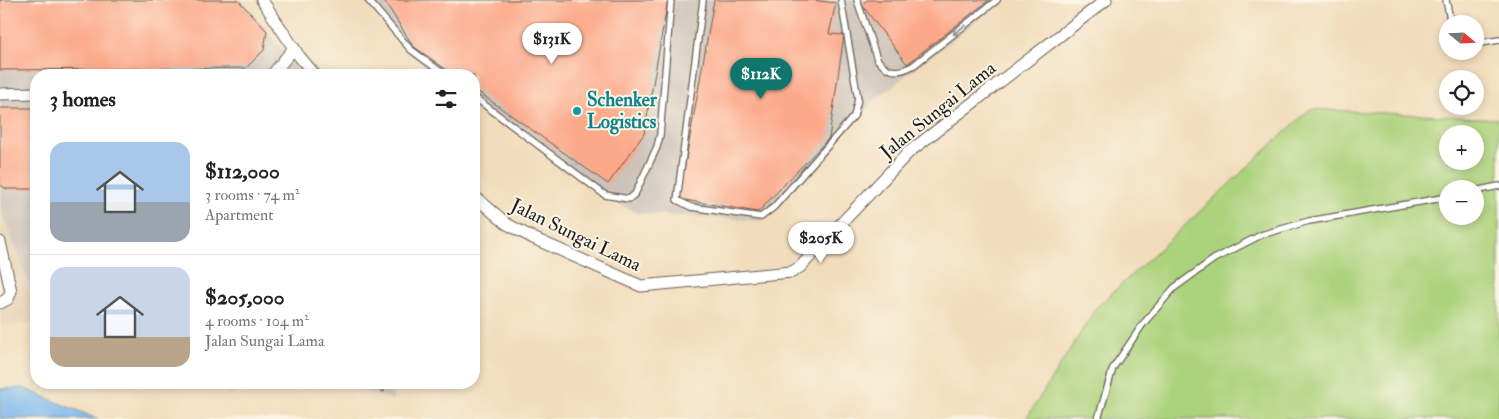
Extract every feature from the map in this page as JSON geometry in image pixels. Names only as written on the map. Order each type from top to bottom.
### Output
[{"type":"street","points":[[262,0],[310,69]]},
{"type":"street","name":"Jalan Sungai Lama","points":[[480,201],[507,224],[533,238],[641,286],[792,272],[800,267],[908,152],[1106,0]]},
{"type":"street","points":[[277,69],[294,48]]},
{"type":"street","points":[[0,94],[30,93]]},
{"type":"street","points":[[0,242],[11,291],[4,301]]},
{"type":"lane","points":[[368,0],[410,49],[437,69]]},
{"type":"lane","points":[[480,101],[605,195],[629,199],[635,194],[657,147],[660,135],[671,0]]},
{"type":"lane","points":[[703,0],[677,200],[691,207],[761,217],[774,207],[854,116],[858,99],[841,0]]},
{"type":"lane","points":[[857,0],[877,58],[882,67],[897,71],[905,70],[914,65],[997,0]]},
{"type":"lane","points":[[1446,0],[1449,15]]},
{"type":"lane","points":[[1484,42],[1499,40]]},
{"type":"lane","points":[[1484,189],[1499,186]]},
{"type":"lane","points":[[1098,419],[1113,368],[1143,324],[1174,288],[1214,259],[1261,235],[1310,221],[1439,199]]},
{"type":"shaded area","points":[[0,0],[242,0],[297,69],[30,69],[30,287],[0,206]]},
{"type":"shaded area","points":[[364,0],[1003,0],[872,102],[762,221],[637,213],[613,201],[480,105],[480,69],[430,69],[412,56]]},
{"type":"shaded area","points":[[0,206],[30,287],[30,324],[0,326]]},
{"type":"shaded area","points":[[217,389],[245,389],[231,394]]},
{"type":"shaded area","points":[[357,389],[393,389],[393,400]]},
{"type":"green space","points":[[1310,109],[1499,119],[1499,419],[1026,419],[1096,308]]},
{"type":"water","points":[[23,388],[98,419],[0,419],[0,389]]},
{"type":"building","points":[[0,0],[238,0],[267,31],[264,50],[246,68],[0,70]]},
{"type":"building","name":"Schenker Logistics","points":[[384,0],[668,0],[644,134],[608,184],[480,93],[480,69],[446,69],[413,46]]},
{"type":"building","name":"Schenker Logistics","points":[[714,0],[812,0],[836,3],[829,34],[844,35],[829,138],[758,212],[679,199]]},
{"type":"building","points":[[867,0],[989,0],[907,64],[862,5]]},
{"type":"building","points":[[0,108],[30,108],[30,189],[7,189],[0,185]]},
{"type":"place","name":"Schenker Logistics","points":[[577,111]]}]
